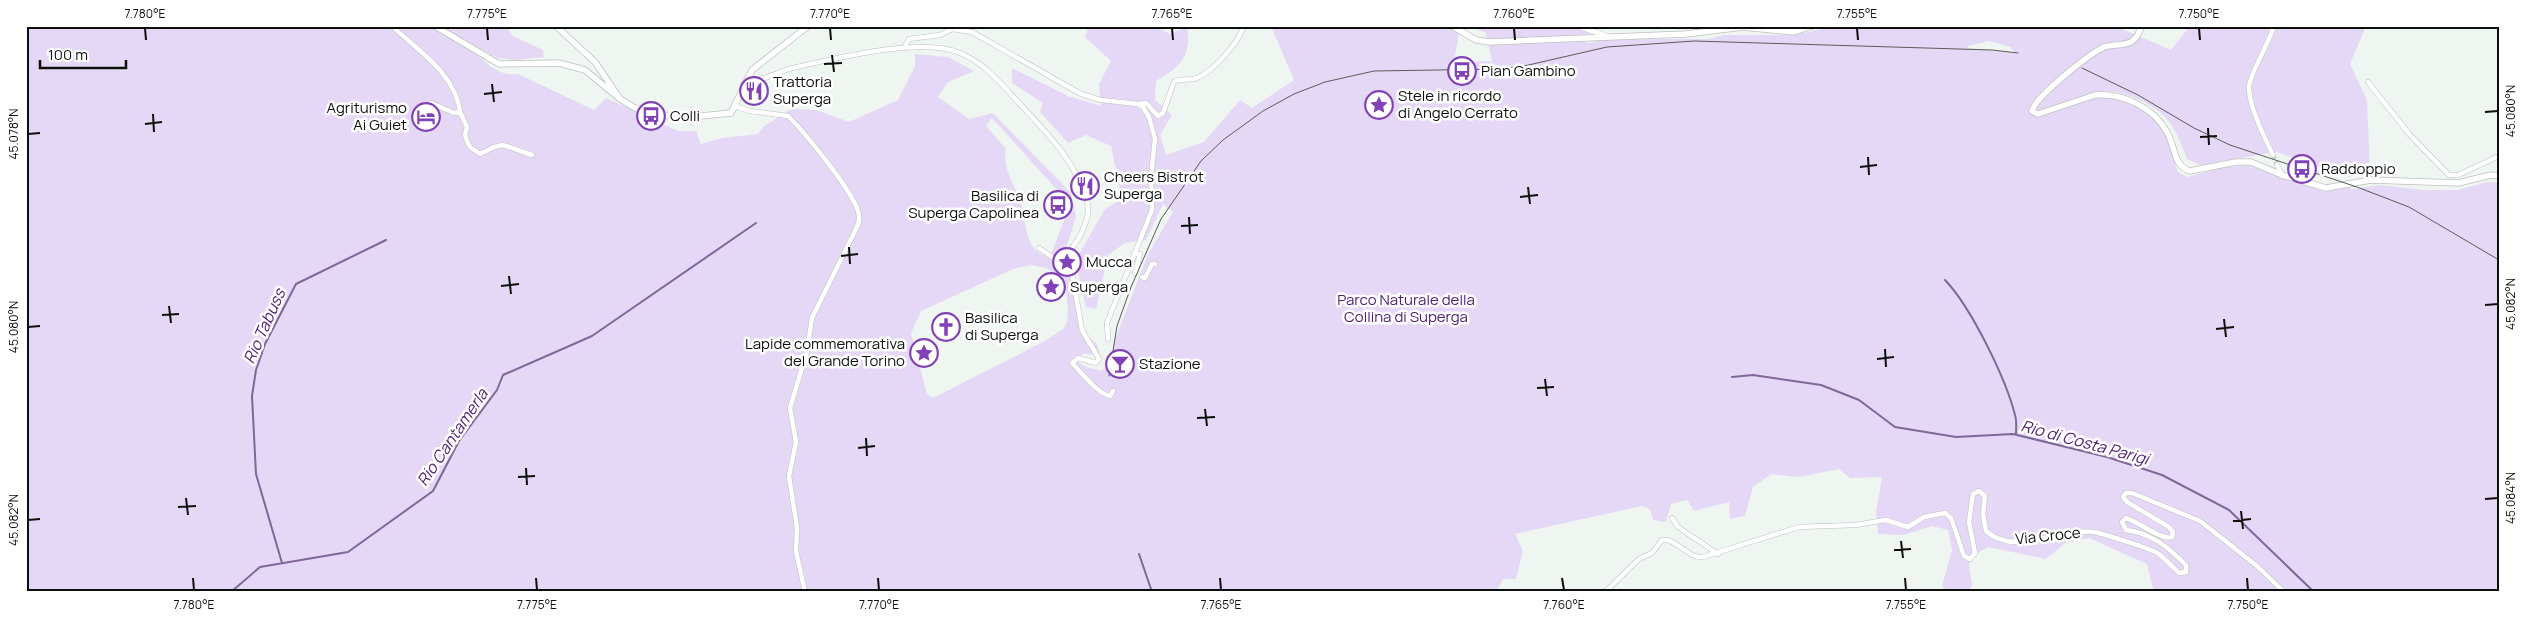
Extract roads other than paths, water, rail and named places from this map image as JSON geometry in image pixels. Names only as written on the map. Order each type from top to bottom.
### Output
[{"type":"street","points":[[392,26],[436,66],[450,87],[467,127],[465,135],[470,147],[480,154],[494,146],[503,145],[532,155]]},
{"type":"street","points":[[435,26],[499,64],[559,62],[585,70],[620,99],[635,108],[681,118],[725,115],[731,112],[752,70],[808,26]]},
{"type":"street","points":[[556,26],[595,62],[620,99]]},
{"type":"street","points":[[904,48],[909,38],[940,35],[959,26]]},
{"type":"street","points":[[1019,26],[1028,26]]},
{"type":"street","points":[[952,29],[972,32],[1081,94],[1101,100],[1138,104],[1146,103],[1158,116],[1163,113],[1174,82],[1200,77],[1209,71],[1234,45],[1244,26]]},
{"type":"street","points":[[1452,26],[1476,40],[1490,42],[1686,34],[1743,27],[1794,32],[1812,26]]},
{"type":"street","points":[[1577,26],[1607,36]]},
{"type":"street","points":[[2141,26],[2140,32],[2130,42],[2104,48],[2065,76],[2033,107],[2034,114],[2095,95],[2113,96],[2143,106],[2156,117],[2168,133],[2179,163],[2185,169],[2194,171],[2236,162],[2251,162],[2282,175],[2326,188],[2371,180],[2458,183],[2491,175],[2499,176]]},
{"type":"street","points":[[2273,155],[2258,122],[2249,87],[2268,46],[2274,26]]},
{"type":"street","points":[[749,78],[759,79],[794,68],[904,48],[935,47],[959,52],[975,60],[994,77],[1056,142],[1074,170],[1089,207],[1087,221],[1068,251],[1060,258],[1053,259],[1039,248]]},
{"type":"street","points":[[2368,82],[2409,134],[2450,175],[2458,175],[2499,156]]},
{"type":"street","points":[[431,103],[454,113],[460,112]]},
{"type":"street","points":[[1108,339],[1107,323],[1152,210],[1151,177],[1155,139],[1149,117],[1143,107],[1138,104]]},
{"type":"street","points":[[735,106],[750,111],[788,116],[815,146],[850,195],[859,213],[859,222],[854,234],[812,318],[807,351],[790,408],[796,442],[788,476],[797,528],[796,551],[806,592]]},
{"type":"street","points":[[2277,165],[2282,175]]},
{"type":"street","points":[[1068,251],[1082,330],[1099,359],[1096,363],[1078,358],[1072,363],[1096,389],[1110,396],[1114,391]]},
{"type":"street","points":[[1134,252],[1140,254],[1135,273]]},
{"type":"street","points":[[1142,277],[1145,278],[1152,264],[1155,264]]},
{"type":"street","name":"Via Croce","points":[[1605,592],[1639,559],[1652,553],[1662,540],[1671,541],[1692,556],[1718,554],[1799,527],[1855,525],[1886,520],[1908,527],[1924,517],[1945,513],[1949,514],[1951,518],[1964,556],[1970,559],[1975,553],[1970,533],[1970,511],[1973,494],[1979,491],[1985,496],[1984,522],[1986,531],[1992,536],[2019,541],[2067,533],[2094,532],[2158,553],[2179,573],[2186,572],[2186,565],[2169,548],[2138,531],[2126,530],[2122,526],[2122,522],[2126,518],[2137,521],[2163,537],[2172,537],[2173,532],[2169,527],[2135,507],[2123,497],[2126,493],[2132,493],[2200,522],[2257,566],[2284,592]]},
{"type":"street","points":[[1672,518],[1678,527],[1718,554]]},
{"type":"waterway","name":"Rio Cantamerla","points":[[231,592],[260,567],[348,552],[433,491],[459,441],[497,390],[503,375],[592,336],[756,223]]},
{"type":"waterway","name":"Rio Tabuss","points":[[282,563],[256,474],[252,396],[256,370],[265,344],[296,284],[386,240]]},
{"type":"waterway","points":[[1945,280],[1966,307],[1996,364],[2015,415],[2016,434]]},
{"type":"waterway","name":"Rio di Costa Parigi","points":[[1732,377],[1753,375],[1821,385],[1859,400],[1895,427],[1956,437],[2013,434],[2107,457],[2162,475],[2229,510],[2314,592]]},
{"type":"waterway","points":[[1139,554],[1152,592]]},
{"type":"tunnel","points":[[2273,155],[2277,165]]},
{"type":"tram line","points":[[1109,376],[1117,326],[1131,287],[1161,219],[1201,161],[1223,140],[1263,111],[1294,94],[1325,82],[1374,71],[1500,69],[1524,66],[1607,47],[1694,41],[1992,50],[2018,53]]},
{"type":"tram line","points":[[2082,68],[2138,95],[2194,128],[2230,145],[2357,187],[2409,207],[2499,260]]},
{"type":"place","name":"Pian Gambino","points":[[1462,71]]},
{"type":"place","name":"Trattoria Superga","points":[[754,91]]},
{"type":"place","name":"Stele in ricordo di Angelo Cerrato","points":[[1379,105]]},
{"type":"place","name":"Colli","points":[[651,116]]},
{"type":"place","name":"Agriturismo Ai Guiet","points":[[426,117]]},
{"type":"place","name":"Raddoppio","points":[[2302,169]]},
{"type":"place","name":"Cheers Bistrot Superga","points":[[1085,186]]},
{"type":"place","name":"Basilica di Superga Capolinea","points":[[1058,205]]},
{"type":"place","name":"Mucca","points":[[1067,262]]},
{"type":"place","name":"Superga","points":[[1051,287]]},
{"type":"place","name":"Basilica di Superga","points":[[946,327]]},
{"type":"place","name":"Lapide commemorativa del Grande Torino","points":[[924,353]]},
{"type":"place","name":"Stazione","points":[[1120,364]]},
{"type":"park label","name":"Parco Naturale della Collina di Superga","points":[[1406,308]]}]
